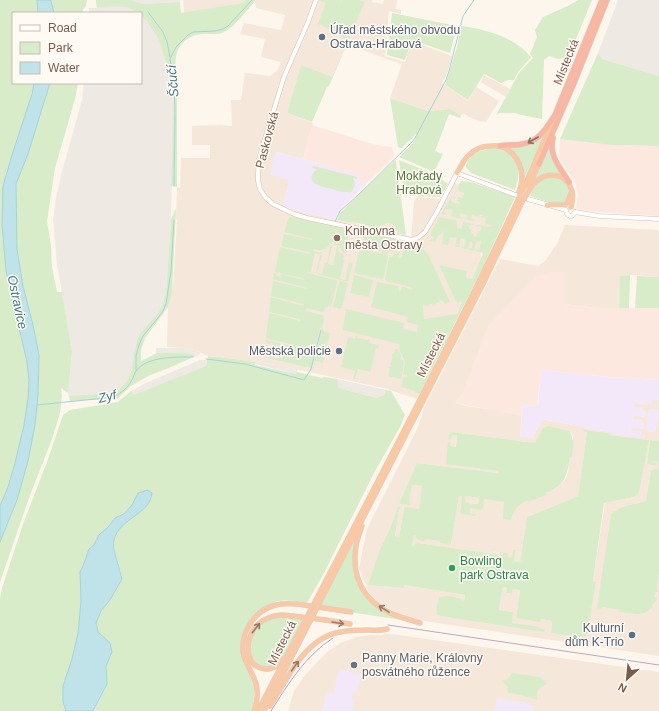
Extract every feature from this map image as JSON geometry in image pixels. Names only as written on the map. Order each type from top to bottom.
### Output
[{"type":"highway","name":"Místecká","points":[[266,711],[366,512],[484,284],[602,0]]},
{"type":"highway","name":"Místecká","points":[[258,711],[426,387],[479,282],[513,210],[539,164],[607,0]]},
{"type":"highway","points":[[457,173],[465,159],[480,147],[500,146],[507,144],[521,145],[534,140],[544,131],[555,115]]},
{"type":"highway","points":[[558,121],[551,142],[551,147],[554,158],[569,182],[572,190],[573,198],[571,207]]},
{"type":"highway","points":[[500,146],[512,153],[519,162],[522,176],[521,196]]},
{"type":"highway","points":[[521,196],[536,181],[546,176],[558,176],[569,182]]},
{"type":"highway","points":[[547,205],[567,204],[572,190]]},
{"type":"highway","points":[[366,512],[355,554],[355,570],[358,581],[364,592],[380,607],[394,614],[420,623]]},
{"type":"highway","points":[[254,711],[257,699],[257,690],[254,676],[246,662],[243,642],[247,630],[254,618],[260,612],[280,604],[297,604],[350,612]]},
{"type":"highway","points":[[301,628],[282,660],[276,666],[270,669],[256,666],[253,663],[248,653],[248,644],[251,633],[256,626],[271,616],[293,616],[350,624]]},
{"type":"highway","points":[[266,711],[295,666],[307,651],[318,642],[339,632],[368,630],[380,631],[386,629]]},
{"type":"main road","name":"Paskovská","points":[[316,0],[284,77],[260,154],[258,181],[262,194],[279,207],[303,217],[411,240],[422,236],[425,232],[457,173]]},
{"type":"main road","points":[[457,173],[547,205],[566,210],[571,207],[575,212],[606,216],[659,219]]},
{"type":"main road","points":[[566,210],[566,214],[569,216],[573,215],[575,212]]},
{"type":"shaded area","points":[[96,0],[180,0],[180,2],[144,4],[158,22],[174,78],[171,220],[166,294],[158,313],[139,335],[131,372],[127,381],[117,391],[110,393],[69,396],[68,393],[72,352],[57,264],[53,219],[61,175],[82,100],[84,84],[142,84],[142,12],[89,12],[89,8],[97,8]]},
{"type":"shaded area","points":[[183,0],[246,0],[242,3],[184,13]]},
{"type":"shaded area","points":[[256,0],[372,0],[372,2],[383,4],[384,0],[397,0],[396,9],[401,10],[401,14],[389,11],[385,56],[405,62],[412,41],[452,56],[448,71],[442,83],[468,101],[476,87],[499,101],[486,122],[469,117],[463,113],[461,116],[450,109],[428,111],[390,98],[402,64],[347,44],[332,78],[301,65],[287,113],[313,123],[303,159],[275,152],[289,180],[283,207],[380,230],[386,222],[393,224],[399,233],[411,237],[414,202],[417,196],[441,199],[451,180],[496,212],[480,252],[481,257],[466,294],[417,399],[384,388],[257,361],[208,356],[195,350],[167,347],[168,307],[173,287],[177,220],[177,187],[180,188],[181,158],[210,158],[210,145],[192,145],[192,126],[232,126],[231,100],[241,100],[245,73],[270,76],[277,71],[281,62],[261,57],[265,39],[240,34],[244,23],[281,30],[285,15],[256,8]]},
{"type":"shaded area","points":[[618,0],[659,0],[659,76],[602,59],[598,53]]},
{"type":"shaded area","points":[[484,75],[510,89],[506,97],[481,82]]},
{"type":"shaded area","points":[[312,125],[366,142],[392,147],[394,157],[366,184],[357,182],[358,175],[303,159]]},
{"type":"shaded area","points":[[560,139],[629,146],[659,146],[659,216],[579,210],[576,207],[578,194],[574,180],[559,158]]},
{"type":"shaded area","points":[[275,152],[359,175],[357,182],[366,184],[340,210],[335,220],[283,207],[289,180],[270,175]]},
{"type":"shaded area","points":[[565,225],[659,230],[659,277],[631,275],[621,276],[619,308],[596,308],[564,304],[564,272],[489,325],[462,395],[455,403],[522,414],[520,437],[533,437],[542,419],[583,428],[611,432],[614,434],[645,437],[640,435],[641,432],[630,431],[631,427],[643,429],[644,425],[632,419],[633,415],[645,417],[646,413],[634,407],[634,403],[651,404],[652,399],[659,400],[659,410],[649,409],[647,431],[655,432],[659,416],[659,441],[650,440],[647,464],[657,466],[658,465],[651,461],[659,462],[659,469],[654,469],[646,501],[624,506],[615,511],[602,607],[634,614],[644,613],[651,610],[654,602],[655,603],[659,574],[659,656],[418,620],[396,613],[381,605],[369,593],[359,568],[367,529],[418,427],[424,408],[500,259],[538,266],[545,261],[557,244]],"holes":[[[541,431],[571,433],[573,436],[573,446],[568,472],[563,482],[555,489],[528,502],[527,501],[520,504],[514,510],[512,518],[505,502],[484,499],[481,508],[474,504],[478,504],[479,498],[466,496],[465,502],[469,504],[470,513],[460,512],[462,496],[459,496],[451,544],[440,543],[440,541],[424,539],[414,535],[412,546],[418,543],[494,554],[498,556],[504,554],[492,551],[508,553],[508,557],[511,558],[513,550],[516,550],[514,561],[520,562],[527,517],[578,496],[587,432],[649,440],[639,491],[634,497],[605,503],[593,581],[596,582],[584,637],[551,633],[552,621],[516,618],[520,590],[513,589],[512,594],[506,593],[507,588],[503,587],[499,610],[513,612],[512,623],[539,628],[437,615],[442,596],[458,598],[464,601],[465,595],[404,585],[404,588],[369,585],[379,551],[391,526],[398,506],[395,537],[399,537],[404,508],[419,509],[423,486],[412,485],[409,503],[399,503],[417,463],[498,473],[499,471],[454,465],[448,442],[450,446],[455,447],[457,436],[452,435],[449,439],[449,434],[452,432],[535,443]]]},
{"type":"shaded area","points":[[551,272],[564,272],[564,304],[596,308],[659,308],[659,380],[608,377],[541,370],[537,406],[523,405],[522,416],[455,403],[462,394],[489,325],[534,278]]},
{"type":"shaded area","points":[[156,348],[185,348],[195,350],[200,353],[196,356],[186,353],[157,353]]},
{"type":"shaded area","points":[[200,360],[207,360],[206,366],[134,396],[131,391],[146,383]]},
{"type":"shaded area","points":[[256,361],[297,369],[297,372],[295,374],[255,364]]},
{"type":"shaded area","points":[[541,370],[608,377],[659,380],[659,400],[652,399],[651,404],[634,403],[634,407],[644,408],[644,412],[646,412],[645,417],[633,415],[632,419],[642,420],[644,429],[631,427],[630,430],[641,432],[640,435],[645,435],[645,438],[614,434],[611,432],[583,428],[542,419],[533,437],[520,437],[523,405],[538,405]]},
{"type":"shaded area","points":[[337,379],[386,390],[384,395],[378,398],[337,388]]},
{"type":"shaded area","points":[[649,409],[659,410],[655,432],[646,431]]},
{"type":"shaded area","points":[[384,633],[659,672],[659,711],[288,711],[294,691],[305,675],[328,651],[341,643],[357,637],[383,635]]},
{"type":"shaded area","points":[[339,669],[361,675],[357,692],[354,691],[352,697],[355,701],[352,711],[322,711],[326,693],[335,694],[335,690],[333,690],[337,685],[335,685]]},
{"type":"shaded area","points":[[497,698],[528,703],[533,706],[535,711],[495,711]]},
{"type":"green space","points":[[0,0],[37,0],[38,12],[12,12],[12,84],[34,84],[2,224],[6,270],[13,307],[27,362],[29,380],[24,425],[8,487],[0,506]]},
{"type":"green space","points":[[52,0],[87,0],[83,12],[54,12]]},
{"type":"green space","points":[[96,0],[130,0],[143,4],[180,2],[181,13],[242,3],[246,0],[256,0],[230,29],[219,34],[194,35],[183,42],[177,51],[177,187],[171,186],[174,87],[159,40],[147,21],[142,17],[142,12],[136,12],[124,7],[97,8]]},
{"type":"green space","points":[[319,0],[358,0],[365,2],[348,41],[334,31],[318,24],[326,3]]},
{"type":"green space","points":[[578,0],[592,0],[560,78],[558,74],[564,60],[561,57],[561,59],[558,59],[549,56],[544,60],[542,119],[515,113],[500,113],[496,115],[519,73],[533,58],[530,54],[537,37],[535,30],[543,17]]},
{"type":"green space","points":[[392,13],[457,26],[450,53],[412,40],[405,60],[387,55]]},
{"type":"green space","points":[[461,26],[491,32],[509,39],[531,57],[518,72],[514,80],[508,80],[501,83],[484,74],[468,100],[445,85],[457,47]]},
{"type":"green space","points":[[347,44],[312,122],[287,113],[301,65],[332,77]]},
{"type":"green space","points":[[598,53],[602,59],[659,76],[659,146],[612,145],[560,139]]},
{"type":"green space","points":[[50,84],[78,84],[75,99],[55,168],[47,221],[51,246],[52,267],[57,292],[62,292],[72,352],[68,393],[61,388],[62,396],[60,413],[52,439],[29,498],[0,582],[0,542],[17,500],[28,461],[38,395],[39,355],[23,286],[17,249],[16,184],[39,120]]},
{"type":"green space","points":[[390,98],[428,111],[450,109],[461,116],[460,118],[449,114],[435,151],[443,154],[434,172],[399,157],[413,143],[417,135],[415,134],[402,148],[398,147]]},
{"type":"green space","points":[[544,135],[524,177],[521,162],[514,153],[505,146],[530,144]]},
{"type":"green space","points":[[493,148],[505,150],[515,161],[518,173],[515,190],[471,173],[466,167],[469,159],[476,153]]},
{"type":"green space","points":[[549,148],[562,175],[535,180]]},
{"type":"green space","points":[[395,160],[406,235],[399,233],[394,226],[389,223],[383,225],[380,230],[362,224],[337,220],[341,212]]},
{"type":"green space","name":"Mokřady Hrabová","points":[[399,160],[432,173],[448,184],[440,197],[404,195]]},
{"type":"green space","points":[[313,166],[357,177],[357,179],[353,178],[355,185],[353,189],[351,192],[344,192],[315,184],[312,178],[317,169],[312,168]]},
{"type":"green space","points":[[555,176],[565,181],[569,186],[569,195],[565,203],[548,202],[530,196],[534,186],[541,178]]},
{"type":"green space","points":[[462,181],[471,182],[515,197],[484,265],[420,393],[414,393],[415,391],[401,387],[403,378],[408,376],[403,374],[405,362],[400,351],[399,344],[343,330],[346,309],[404,323],[403,329],[417,332],[418,325],[407,322],[408,317],[371,307],[377,282],[398,286],[400,292],[402,287],[412,289],[411,287],[386,281],[385,279],[389,258],[400,251],[399,257],[401,258],[404,242],[412,243],[424,249],[429,256],[450,302],[445,304],[442,300],[433,305],[432,303],[429,306],[423,305],[424,319],[457,314],[462,302],[460,301],[457,303],[439,265],[467,271],[466,278],[472,279],[483,253],[475,251],[476,249],[479,250],[481,241],[476,242],[474,251],[469,250],[469,248],[472,248],[473,244],[470,241],[468,249],[461,248],[462,246],[464,247],[466,240],[461,238],[459,247],[455,247],[457,238],[450,237],[448,245],[442,244],[444,232],[442,231],[435,242],[430,241],[431,239],[433,240],[434,237],[430,235],[439,217],[458,221],[457,228],[462,229],[463,222],[474,224],[470,225],[469,229],[471,229],[473,236],[477,237],[478,231],[481,231],[482,227],[476,225],[489,227],[491,225],[485,223],[486,218],[481,217],[482,215],[479,217],[472,215],[471,219],[475,220],[474,221],[466,219],[467,215],[460,213],[460,217],[463,219],[451,216],[453,210],[450,209],[446,209],[444,212],[447,215],[441,214],[452,196],[456,197],[455,199],[452,197],[451,201],[460,204],[460,202],[457,201],[458,197],[463,198],[464,193],[456,189]]},
{"type":"green space","points":[[175,210],[172,294],[168,307],[145,338],[141,350],[141,361],[157,353],[186,353],[196,356],[148,376],[131,386],[117,399],[70,401],[69,396],[110,393],[117,391],[127,381],[131,372],[139,335],[158,313],[166,294],[171,220]]},
{"type":"green space","points":[[290,217],[350,230],[344,254],[339,246],[333,242],[324,249],[313,249],[313,251],[322,253],[315,253],[311,272],[316,273],[307,273],[336,280],[337,282],[331,306],[326,307],[322,312],[306,308],[306,311],[322,315],[324,320],[322,328],[320,328],[311,368],[265,356],[266,346],[267,348],[271,349],[273,347],[272,350],[270,349],[272,351],[271,357],[278,359],[279,357],[282,358],[283,353],[280,351],[281,348],[272,346],[272,343],[269,344],[267,342],[265,344],[266,340],[280,343],[282,346],[283,344],[293,345],[266,338],[269,313],[300,321],[300,319],[269,312],[271,297],[303,306],[304,304],[271,296],[273,281],[307,289],[273,279],[274,273],[276,273],[276,276],[280,277],[281,274],[304,280],[303,278],[275,272],[280,247],[309,254],[309,252],[281,246],[284,234],[312,240],[284,232]]},
{"type":"green space","points":[[365,233],[401,240],[399,249],[394,253],[392,251],[387,252],[386,254],[382,253],[382,250],[379,252],[379,250],[374,249],[374,251],[361,248]]},
{"type":"green space","points":[[334,245],[332,246],[328,264],[333,265],[337,246],[340,248],[338,249],[339,253],[342,253],[344,256],[343,260],[346,260],[344,261],[340,279],[345,280],[349,262],[353,263],[348,282],[318,274],[322,274],[325,263],[327,263],[329,247]]},
{"type":"green space","points":[[360,249],[388,256],[384,277],[382,279],[354,273]]},
{"type":"green space","points":[[320,255],[322,255],[317,273]]},
{"type":"green space","points":[[354,275],[373,280],[369,297],[350,293]]},
{"type":"green space","points":[[630,275],[629,308],[619,308],[620,276]]},
{"type":"green space","points":[[637,276],[659,277],[659,308],[635,308]]},
{"type":"green space","points":[[341,281],[348,283],[342,307],[340,309],[333,307],[339,282]]},
{"type":"green space","points":[[322,328],[323,331],[330,333],[323,363],[315,361],[313,369],[313,367]]},
{"type":"green space","points":[[356,336],[357,338],[369,339],[369,343],[379,345],[378,349],[376,348],[370,372],[358,369],[355,379],[353,379],[355,371],[341,367],[348,337],[355,339]]},
{"type":"green space","points":[[395,349],[398,349],[401,356],[400,358],[404,362],[401,379],[388,376],[389,367],[392,366],[390,365],[392,354],[394,354]]},
{"type":"green space","points":[[208,356],[256,362],[255,365],[295,374],[297,372],[322,378],[337,379],[338,388],[377,398],[384,395],[386,390],[391,391],[405,415],[324,573],[307,603],[297,601],[276,602],[264,607],[248,622],[241,642],[241,653],[254,687],[252,711],[94,711],[107,684],[106,666],[112,652],[110,643],[98,632],[96,623],[101,611],[110,600],[122,579],[119,564],[114,551],[114,540],[119,528],[152,498],[152,493],[148,490],[138,493],[132,505],[124,514],[115,518],[99,535],[94,545],[89,549],[81,572],[81,601],[78,633],[63,702],[66,711],[0,711],[0,599],[2,588],[23,524],[63,415],[70,410],[118,402],[131,391],[134,395],[206,366]]},
{"type":"green space","points":[[548,426],[569,431],[573,440],[572,457],[570,457],[568,470],[564,480],[557,487],[546,493],[546,495],[528,502],[527,501],[518,506],[511,520],[503,519],[504,502],[484,499],[483,509],[481,508],[481,510],[471,508],[472,503],[478,504],[479,498],[466,496],[465,502],[471,503],[470,513],[476,514],[475,516],[461,514],[462,496],[459,496],[451,544],[449,545],[440,543],[440,541],[425,539],[424,541],[418,540],[414,535],[412,546],[418,543],[499,556],[503,554],[495,551],[508,553],[508,557],[511,558],[513,550],[516,550],[514,561],[520,562],[527,517],[578,496],[587,432],[583,430],[649,440],[638,494],[634,497],[604,503],[593,581],[596,582],[587,634],[585,636],[581,637],[551,633],[552,621],[541,619],[540,622],[516,618],[520,590],[513,589],[512,594],[506,593],[507,588],[503,587],[499,610],[513,612],[512,623],[539,627],[545,629],[544,632],[437,615],[437,606],[440,597],[451,596],[464,601],[465,595],[404,585],[404,588],[368,585],[379,551],[391,526],[398,506],[401,509],[399,508],[395,536],[399,537],[404,508],[419,509],[422,486],[412,485],[410,505],[399,503],[417,463],[498,473],[498,471],[446,464],[448,442],[451,442],[450,446],[456,447],[457,436],[452,435],[451,439],[448,439],[450,433],[452,432],[535,443],[542,429]]},
{"type":"green space","points":[[650,440],[659,441],[659,462],[651,462],[657,463],[657,466],[647,464]]},
{"type":"green space","points":[[656,468],[659,469],[659,574],[657,589],[659,591],[656,592],[655,597],[657,598],[655,603],[650,610],[642,614],[620,612],[619,610],[602,607],[601,609],[597,608],[611,515],[615,511],[627,505],[646,501],[651,472]]},
{"type":"green space","points":[[366,512],[355,554],[361,587],[385,610],[420,623],[318,607]]},
{"type":"green space","points":[[274,616],[306,618],[282,661],[272,668],[254,665],[248,649],[256,626]]},
{"type":"green space","points":[[512,673],[539,677],[547,684],[538,690],[537,700],[508,693],[507,686],[502,681],[508,679]]},
{"type":"water","points":[[37,0],[51,0],[54,12],[38,12]]},
{"type":"water","name":"Ostravice","points":[[34,84],[50,84],[28,154],[16,184],[17,249],[23,286],[39,355],[38,395],[35,425],[28,461],[17,500],[0,542],[0,506],[8,487],[24,425],[29,380],[27,362],[13,307],[6,270],[2,224],[3,186]]},
{"type":"water","points":[[148,490],[152,493],[146,506],[122,526],[114,540],[114,549],[122,579],[110,600],[101,611],[96,623],[98,632],[110,643],[112,652],[106,666],[107,684],[93,711],[66,711],[63,702],[63,686],[72,659],[78,633],[81,601],[80,572],[89,549],[94,545],[99,535],[115,518],[124,514],[132,505],[138,493]]},
{"type":"waterway","name":"Ščučí","points":[[174,186],[174,81],[170,59],[176,47],[188,35],[193,32],[223,29],[228,26],[252,0]]},
{"type":"waterway","points":[[335,222],[340,211],[415,138],[446,80],[463,16],[474,0]]},
{"type":"waterway","points":[[148,12],[163,32],[170,57]]},
{"type":"waterway","name":"Ščučí","points":[[136,370],[136,356],[143,336],[162,313],[166,304],[171,271],[174,220]]},
{"type":"waterway","name":"Zyf","points":[[206,359],[245,364],[304,380],[311,369],[321,330]]},
{"type":"waterway","name":"Zyf","points":[[37,405],[114,397],[127,388],[136,371],[147,362],[162,358],[193,357]]},
{"type":"tram line","points":[[388,625],[659,665]]},
{"type":"tram line","points":[[271,711],[306,661],[333,638]]},
{"type":"place","name":"Úřad městského obvodu Ostrava-Hrabová","points":[[322,37]]},
{"type":"place","name":"Knihovna města Ostravy","points":[[337,238]]},
{"type":"place","name":"Městská policie","points":[[339,351]]},
{"type":"place","name":"Bowling park Ostrava","points":[[452,568]]},
{"type":"place","name":"Kulturní dům K-Trio","points":[[632,635]]},
{"type":"place","name":"Panny Marie, Královny posvátného růžence","points":[[354,665]]}]
